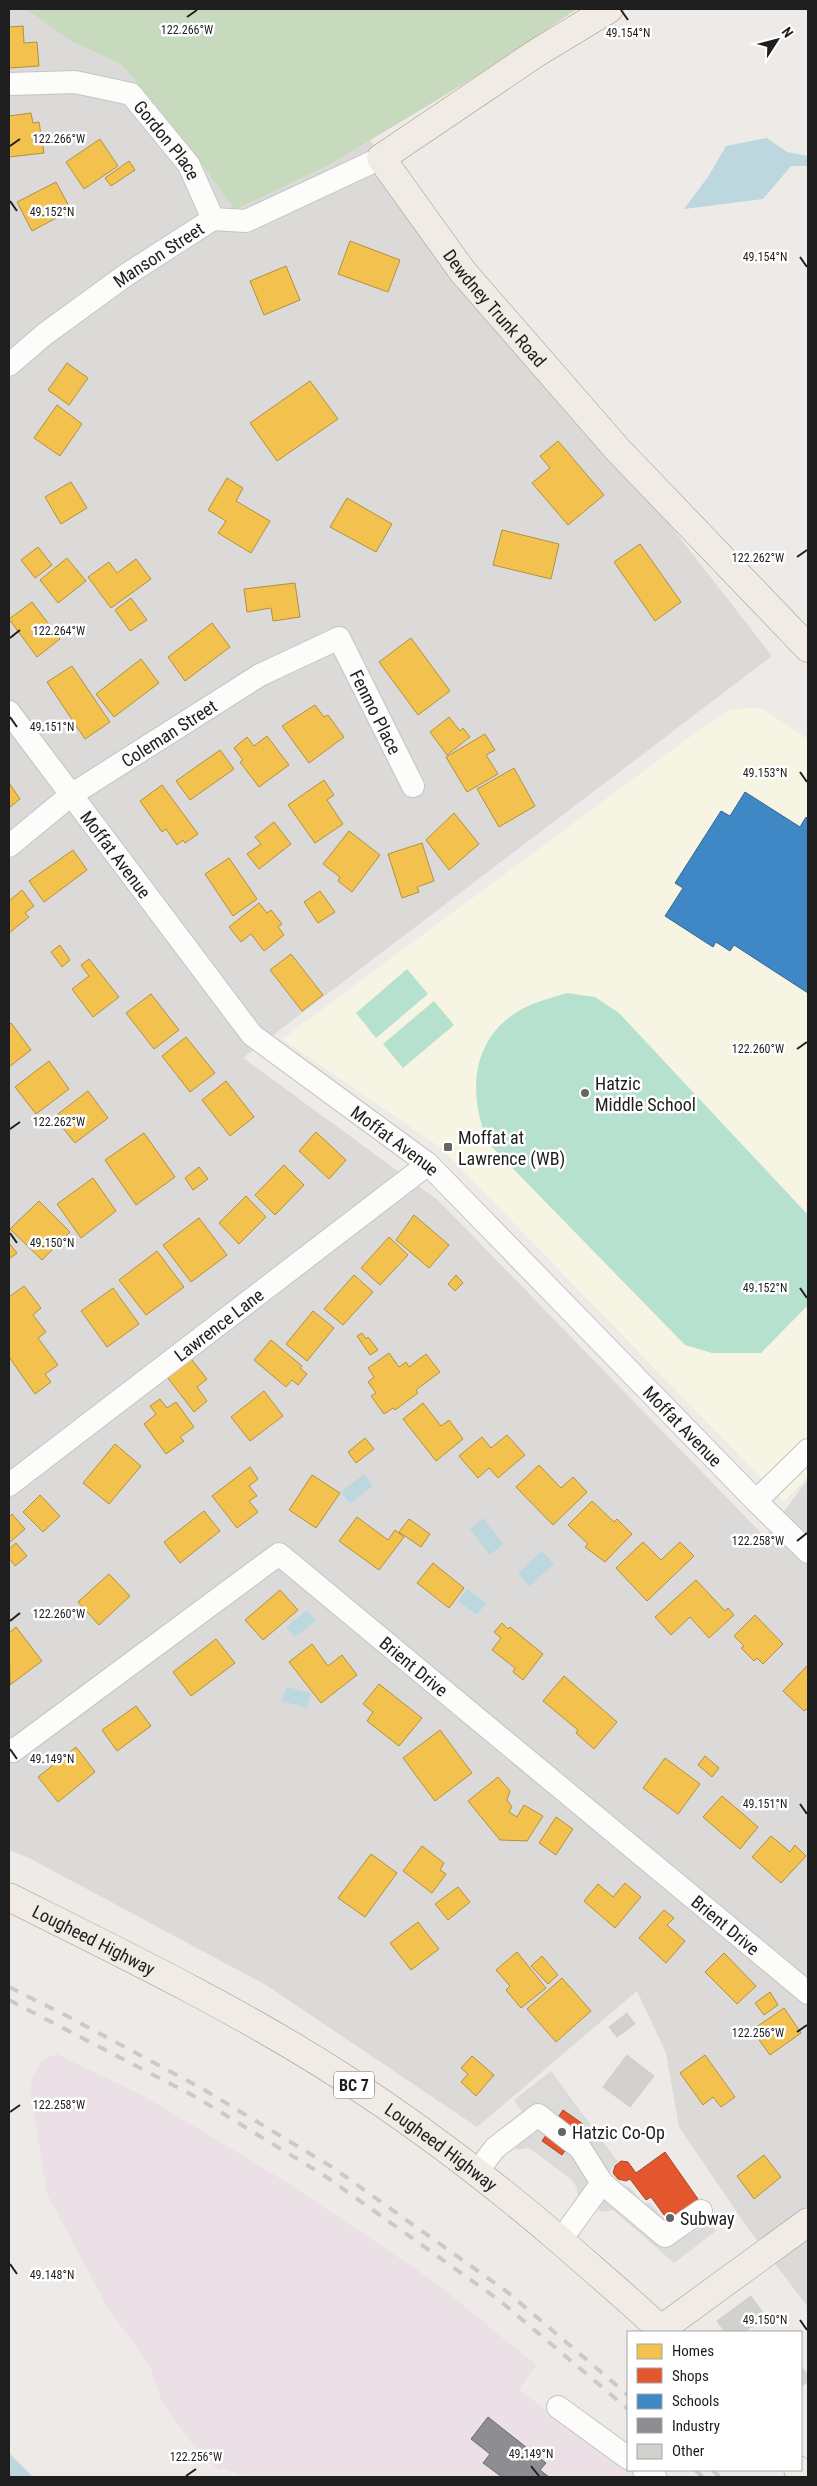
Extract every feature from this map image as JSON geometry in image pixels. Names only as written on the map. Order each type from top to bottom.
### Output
[{"type":"main road","points":[[381,158],[538,52],[609,9]]},
{"type":"main road","name":"Dewdney Trunk Road","points":[[381,158],[463,272],[618,450],[808,648]]},
{"type":"main road","name":"Lougheed Highway","points":[[9,1897],[156,1971],[257,2026],[348,2080],[419,2128],[477,2172],[560,2241],[662,2331]]},
{"type":"main road","points":[[662,2331],[808,2222]]},
{"type":"street","name":"Gordon Place","points":[[9,84],[75,82],[131,94],[189,165],[213,219]]},
{"type":"street","name":"Manson Street","points":[[9,365],[45,334],[126,275],[213,219],[246,221],[381,158]]},
{"type":"street","name":"Fenmo Place","points":[[339,638],[413,786]]},
{"type":"street","name":"Coleman Street","points":[[9,846],[71,795],[260,675],[339,638]]},
{"type":"street","name":"Moffat Avenue","points":[[9,712],[252,1035],[428,1164],[808,1552]]},
{"type":"street","name":"Lawrence Lane","points":[[9,1485],[428,1164]]},
{"type":"street","points":[[756,1501],[808,1450]]},
{"type":"street","name":"Brient Drive","points":[[9,1749],[13,1751],[279,1554],[808,1993]]},
{"type":"street","points":[[477,2172],[496,2148],[538,2115],[580,2148],[602,2183],[665,2236],[701,2211]]},
{"type":"street","points":[[560,2241],[602,2183]]},
{"type":"street","points":[[558,2407],[627,2457]]},
{"type":"shaded area","points":[[9,9],[28,9],[71,41],[122,65],[187,144],[235,210],[329,165],[370,140],[772,656],[243,1058],[439,1201],[765,1537],[808,1479],[808,2307],[749,2230],[679,2127],[666,2053],[637,1991],[477,2127],[266,1985],[29,1858],[9,1850]]},
{"type":"shaded area","name":"Hatzic Middle School","points":[[761,708],[808,739],[808,1476],[784,1502],[441,1148],[282,1039],[695,733],[731,709]]},
{"type":"shaded area","points":[[57,2054],[147,2098],[286,2182],[432,2280],[536,2365],[519,2390],[627,2468],[627,2471],[631,2471],[639,2477],[246,2477],[223,2468],[220,2471],[191,2442],[162,2402],[149,2364],[109,2310],[47,2194],[30,2089],[33,2075],[44,2059]]},
{"type":"shaded area","points":[[551,2071],[618,2162],[612,2167],[610,2174],[617,2184],[630,2187],[642,2203],[650,2203],[663,2218],[673,2220],[696,2204],[716,2231],[674,2263],[613,2210],[602,2212],[577,2194],[577,2188],[572,2180],[529,2148],[518,2150],[496,2132],[522,2112],[514,2100]]},
{"type":"green space","points":[[26,9],[577,9],[480,74],[329,165],[235,210],[187,144],[122,65],[71,41]]},
{"type":"green space","points":[[407,969],[428,994],[376,1038],[356,1013]]},
{"type":"green space","points":[[567,993],[595,997],[619,1013],[808,1215],[808,1305],[761,1353],[712,1353],[685,1345],[488,1143],[478,1106],[476,1087],[478,1069],[483,1052],[491,1037],[503,1022],[520,1010],[537,1002]]},
{"type":"green space","points":[[434,1001],[454,1025],[403,1068],[383,1044]]},
{"type":"water","points":[[767,138],[787,152],[808,156],[808,166],[791,166],[763,199],[684,209],[708,177],[726,146]]},
{"type":"water","points":[[364,1474],[373,1486],[350,1504],[341,1492]]},
{"type":"water","points":[[483,1518],[503,1544],[490,1555],[470,1529]]},
{"type":"water","points":[[542,1551],[554,1564],[529,1586],[518,1573]]},
{"type":"water","points":[[467,1589],[486,1603],[477,1615],[458,1601]]},
{"type":"water","points":[[307,1610],[316,1621],[295,1637],[286,1627]]},
{"type":"water","points":[[286,1687],[311,1693],[307,1708],[282,1701]]},
{"type":"water","points":[[9,2453],[33,2477],[9,2477]]},
{"type":"building: Homes","points":[[23,26],[24,43],[37,42],[39,66],[9,68],[9,27]]},
{"type":"building: Homes","points":[[31,113],[33,123],[39,122],[44,153],[9,157],[9,116]]},
{"type":"building: Homes","points":[[100,139],[118,166],[84,189],[66,162]]},
{"type":"building: Homes","points":[[129,161],[135,170],[111,186],[105,178]]},
{"type":"building: Homes","points":[[56,182],[71,210],[32,231],[17,202]]},
{"type":"building: Homes","points":[[350,241],[400,260],[388,292],[338,274]]},
{"type":"building: Homes","points":[[286,266],[300,300],[264,315],[250,281]]},
{"type":"building: Homes","points":[[67,363],[88,378],[69,405],[48,390]]},
{"type":"building: Homes","points":[[310,381],[338,419],[277,461],[250,423]]},
{"type":"building: Homes","points":[[57,405],[82,424],[60,456],[34,438]]},
{"type":"building: Homes","points":[[558,441],[604,495],[568,525],[532,483],[550,468],[540,456]]},
{"type":"building: Homes","points":[[227,478],[243,488],[236,501],[270,521],[251,553],[218,533],[226,521],[208,510]]},
{"type":"building: Homes","points":[[71,482],[87,508],[61,524],[45,497]]},
{"type":"building: Homes","points":[[347,498],[392,524],[376,552],[330,527]]},
{"type":"building: Homes","points":[[502,530],[559,544],[551,579],[493,565]]},
{"type":"building: Homes","points":[[640,544],[681,602],[655,621],[614,562]]},
{"type":"building: Homes","points":[[38,547],[52,565],[35,578],[21,560]]},
{"type":"building: Homes","points":[[67,558],[86,581],[58,603],[40,580]]},
{"type":"building: Homes","points":[[136,559],[151,579],[111,608],[88,577],[109,562],[117,573]]},
{"type":"building: Homes","points":[[295,583],[300,617],[273,621],[271,608],[247,612],[244,589]]},
{"type":"building: Homes","points":[[131,598],[147,620],[130,631],[115,610]]},
{"type":"building: Homes","points":[[32,602],[60,639],[37,657],[9,619]]},
{"type":"building: Homes","points":[[212,623],[230,647],[185,681],[168,657]]},
{"type":"building: Homes","points":[[411,638],[450,691],[418,715],[379,662]]},
{"type":"building: Homes","points":[[141,659],[159,683],[114,717],[96,694]]},
{"type":"building: Homes","points":[[72,666],[110,722],[85,739],[47,682]]},
{"type":"building: Homes","points":[[315,705],[324,717],[328,715],[344,737],[309,763],[282,726]]},
{"type":"building: Homes","points":[[449,717],[460,731],[463,728],[470,737],[447,755],[430,732]]},
{"type":"building: Homes","points":[[485,734],[495,750],[486,755],[498,774],[467,792],[446,757]]},
{"type":"building: Homes","points":[[267,736],[289,765],[259,787],[240,762],[243,760],[234,748],[247,737],[254,746]]},
{"type":"building: Homes","points":[[220,750],[234,769],[190,800],[176,781]]},
{"type":"building: Homes","points":[[514,768],[535,806],[499,827],[477,789]]},
{"type":"building: Homes","points":[[324,780],[334,795],[327,800],[343,824],[315,843],[288,805]]},
{"type":"building: Homes","points":[[9,783],[20,799],[9,808]]},
{"type":"building: Homes","points":[[162,785],[198,834],[185,843],[183,840],[177,845],[166,829],[162,832],[140,801]]},
{"type":"building: Homes","points":[[454,813],[479,844],[449,870],[426,840]]},
{"type":"building: Homes","points":[[274,822],[291,844],[259,869],[247,854],[261,844],[255,837]]},
{"type":"building: Homes","points":[[349,831],[380,855],[352,892],[338,881],[340,877],[323,864]]},
{"type":"building: Homes","points":[[422,843],[434,881],[417,887],[419,892],[402,898],[388,854]]},
{"type":"building: Homes","points":[[73,850],[87,870],[44,902],[29,881]]},
{"type":"building: Homes","points":[[229,858],[257,899],[233,916],[205,874]]},
{"type":"building: Homes","points":[[22,890],[34,906],[25,913],[29,917],[9,933],[9,901]]},
{"type":"building: Homes","points":[[320,891],[335,912],[318,923],[304,902]]},
{"type":"building: Homes","points":[[259,903],[267,913],[271,910],[282,924],[278,927],[284,935],[264,951],[251,934],[241,942],[229,927]]},
{"type":"building: Homes","points":[[60,945],[70,960],[62,967],[51,952]]},
{"type":"building: Homes","points":[[291,954],[323,995],[302,1011],[270,970]]},
{"type":"building: Homes","points":[[89,959],[119,997],[93,1017],[72,989],[89,976],[81,965]]},
{"type":"building: Homes","points":[[151,994],[179,1030],[154,1049],[126,1013]]},
{"type":"building: Homes","points":[[11,1023],[31,1050],[9,1067],[9,1025]]},
{"type":"building: Homes","points":[[186,1037],[215,1073],[190,1092],[162,1056]]},
{"type":"building: Homes","points":[[49,1061],[69,1089],[36,1114],[15,1087]]},
{"type":"building: Homes","points":[[226,1081],[254,1117],[230,1136],[202,1100]]},
{"type":"building: Homes","points":[[88,1091],[108,1118],[75,1143],[54,1117]]},
{"type":"building: Homes","points":[[316,1132],[346,1160],[329,1179],[299,1151]]},
{"type":"building: Homes","points":[[144,1133],[175,1177],[136,1205],[105,1160]]},
{"type":"building: Homes","points":[[284,1165],[304,1185],[275,1215],[255,1195]]},
{"type":"building: Homes","points":[[199,1167],[208,1179],[193,1190],[185,1178]]},
{"type":"building: Homes","points":[[93,1178],[116,1211],[81,1238],[57,1204]]},
{"type":"building: Homes","points":[[246,1196],[266,1217],[239,1244],[219,1223]]},
{"type":"building: Homes","points":[[39,1201],[70,1232],[42,1260],[10,1229]]},
{"type":"building: Homes","points":[[414,1215],[449,1245],[429,1268],[396,1240]]},
{"type":"building: Homes","points":[[199,1218],[227,1255],[191,1282],[163,1245]]},
{"type":"building: Homes","points":[[389,1237],[408,1255],[380,1285],[361,1268]]},
{"type":"building: Homes","points":[[9,1243],[17,1253],[9,1259]]},
{"type":"building: Homes","points":[[157,1251],[184,1287],[146,1315],[119,1280]]},
{"type":"building: Homes","points":[[354,1275],[373,1292],[343,1325],[324,1309]]},
{"type":"building: Homes","points":[[456,1275],[463,1283],[455,1291],[448,1284]]},
{"type":"building: Homes","points":[[24,1286],[41,1308],[33,1315],[46,1332],[38,1338],[58,1365],[45,1374],[51,1382],[35,1394],[9,1357],[9,1297]]},
{"type":"building: Homes","points":[[113,1288],[139,1324],[107,1347],[81,1311]]},
{"type":"building: Homes","points":[[313,1311],[334,1328],[307,1361],[286,1344]]},
{"type":"building: Homes","points":[[362,1333],[366,1339],[368,1337],[378,1350],[370,1355],[357,1336]]},
{"type":"building: Homes","points":[[271,1340],[302,1366],[300,1368],[307,1374],[298,1385],[292,1380],[286,1387],[254,1360]]},
{"type":"building: Homes","points":[[389,1353],[399,1367],[406,1362],[409,1367],[426,1354],[440,1372],[416,1390],[418,1393],[395,1410],[393,1408],[384,1414],[371,1396],[376,1393],[368,1382],[374,1377],[368,1368]]},
{"type":"building: Homes","points":[[188,1355],[207,1379],[197,1387],[207,1401],[194,1412],[164,1373]]},
{"type":"building: Homes","points":[[264,1391],[283,1416],[250,1441],[231,1417]]},
{"type":"building: Homes","points":[[160,1399],[167,1408],[176,1402],[194,1427],[180,1437],[184,1441],[166,1454],[144,1424],[156,1414],[150,1406]]},
{"type":"building: Homes","points":[[423,1403],[441,1426],[449,1420],[463,1439],[436,1461],[403,1419]]},
{"type":"building: Homes","points":[[507,1435],[525,1455],[498,1478],[489,1468],[478,1478],[459,1456],[482,1437],[491,1448]]},
{"type":"building: Homes","points":[[365,1438],[374,1449],[356,1463],[348,1452]]},
{"type":"building: Homes","points":[[115,1444],[141,1466],[109,1504],[83,1483]]},
{"type":"building: Homes","points":[[539,1465],[561,1488],[573,1477],[587,1492],[553,1525],[516,1487]]},
{"type":"building: Homes","points":[[250,1467],[258,1479],[249,1486],[257,1496],[249,1501],[258,1512],[237,1528],[212,1496]]},
{"type":"building: Homes","points":[[312,1475],[340,1493],[316,1528],[289,1510]]},
{"type":"building: Homes","points":[[40,1495],[60,1516],[43,1532],[23,1512]]},
{"type":"building: Homes","points":[[592,1501],[614,1522],[617,1519],[632,1534],[605,1562],[585,1547],[588,1544],[568,1525]]},
{"type":"building: Homes","points":[[204,1511],[220,1531],[180,1563],[164,1542]]},
{"type":"building: Homes","points":[[12,1514],[25,1529],[9,1543],[9,1517]]},
{"type":"building: Homes","points":[[357,1517],[388,1540],[395,1530],[404,1537],[379,1570],[339,1541]]},
{"type":"building: Homes","points":[[409,1519],[430,1534],[421,1547],[399,1532]]},
{"type":"building: Homes","points":[[643,1542],[661,1560],[680,1542],[694,1556],[647,1601],[616,1568]]},
{"type":"building: Homes","points":[[16,1543],[27,1556],[15,1566],[9,1558],[9,1549]]},
{"type":"building: Homes","points":[[433,1563],[464,1588],[449,1608],[417,1583]]},
{"type":"building: Homes","points":[[109,1574],[130,1596],[99,1625],[78,1602]]},
{"type":"building: Homes","points":[[696,1580],[725,1611],[728,1608],[734,1615],[709,1638],[690,1617],[671,1635],[655,1617]]},
{"type":"building: Homes","points":[[280,1590],[298,1610],[263,1640],[245,1620]]},
{"type":"building: Homes","points":[[755,1615],[783,1644],[763,1664],[757,1658],[754,1661],[741,1648],[744,1646],[734,1636]]},
{"type":"building: Homes","points":[[502,1623],[508,1629],[510,1627],[543,1654],[523,1680],[513,1672],[515,1668],[492,1650],[501,1638],[494,1632]]},
{"type":"building: Homes","points":[[16,1627],[42,1661],[10,1685],[9,1633]]},
{"type":"building: Homes","points":[[216,1639],[235,1663],[191,1696],[173,1672]]},
{"type":"building: Homes","points":[[312,1644],[328,1666],[342,1655],[357,1675],[321,1703],[289,1662]]},
{"type":"building: Homes","points":[[808,1665],[808,1708],[804,1711],[783,1691]]},
{"type":"building: Homes","points":[[564,1676],[617,1722],[594,1749],[576,1733],[578,1730],[543,1701]]},
{"type":"building: Homes","points":[[379,1684],[422,1718],[399,1746],[367,1721],[373,1712],[363,1704]]},
{"type":"building: Homes","points":[[136,1706],[151,1726],[117,1751],[102,1730]]},
{"type":"building: Homes","points":[[440,1730],[472,1773],[435,1801],[403,1758]]},
{"type":"building: Homes","points":[[76,1747],[95,1772],[58,1802],[38,1777]]},
{"type":"building: Homes","points":[[705,1756],[719,1768],[712,1777],[698,1765]]},
{"type":"building: Homes","points":[[665,1758],[700,1784],[678,1814],[643,1788]]},
{"type":"building: Homes","points":[[498,1777],[510,1791],[507,1800],[512,1807],[509,1812],[517,1817],[524,1805],[543,1816],[527,1841],[500,1840],[468,1801]]},
{"type":"building: Homes","points":[[722,1796],[758,1827],[740,1849],[703,1817]]},
{"type":"building: Homes","points":[[556,1817],[573,1829],[556,1855],[539,1843]]},
{"type":"building: Homes","points":[[771,1836],[790,1852],[795,1845],[806,1856],[781,1883],[752,1857]]},
{"type":"building: Homes","points":[[422,1846],[444,1863],[440,1870],[446,1874],[432,1893],[403,1871]]},
{"type":"building: Homes","points":[[371,1854],[397,1873],[365,1917],[338,1898]]},
{"type":"building: Homes","points":[[625,1883],[641,1897],[615,1928],[584,1901],[598,1884],[613,1897]]},
{"type":"building: Homes","points":[[458,1887],[470,1902],[448,1920],[435,1904]]},
{"type":"building: Homes","points":[[664,1910],[674,1918],[667,1925],[685,1941],[666,1963],[639,1938]]},
{"type":"building: Homes","points":[[418,1922],[439,1949],[411,1970],[390,1943]]},
{"type":"building: Homes","points":[[517,1952],[546,1988],[521,2008],[506,1990],[510,1986],[496,1970]]},
{"type":"building: Homes","points":[[724,1953],[756,1986],[737,2004],[705,1972]]},
{"type":"building: Homes","points":[[542,1956],[558,1975],[548,1984],[531,1966]]},
{"type":"building: Homes","points":[[562,1978],[591,2011],[556,2042],[527,2009]]},
{"type":"building: Homes","points":[[770,1992],[778,2005],[764,2015],[755,2003]]},
{"type":"building: Homes","points":[[784,2008],[801,2033],[770,2055],[752,2030]]},
{"type":"building: Homes","points":[[705,2055],[735,2097],[721,2107],[713,2097],[703,2105],[680,2073]]},
{"type":"building: Homes","points":[[472,2056],[494,2075],[476,2096],[461,2082],[468,2074],[461,2068]]},
{"type":"building: Homes","points":[[764,2155],[781,2177],[754,2199],[737,2176]]},
{"type":"building: Shops","name":"Hatzic Co-Op","points":[[563,2110],[583,2124],[562,2155],[542,2141]]},
{"type":"building: Shops","points":[[665,2152],[698,2199],[673,2217],[664,2215],[651,2197],[646,2200],[630,2179],[626,2181],[618,2179],[613,2173],[615,2166],[621,2161],[628,2162],[636,2173]]},
{"type":"building: Schools","points":[[745,792],[800,827],[806,817],[808,819],[808,993],[734,945],[730,951],[716,942],[713,947],[665,916],[683,888],[675,883],[721,811],[730,816]]},
{"type":"building: Industry","points":[[488,2417],[546,2463],[540,2470],[549,2477],[502,2477],[483,2463],[490,2454],[471,2439]]},
{"type":"building: Other","points":[[627,2013],[635,2024],[617,2037],[609,2027]]},
{"type":"building: Other","points":[[627,2055],[654,2076],[630,2107],[603,2087]]},
{"type":"building: Other","points":[[751,2296],[766,2317],[745,2331],[724,2331],[717,2321]]},
{"type":"building: Other","points":[[802,2367],[808,2376],[808,2381],[802,2386]]},
{"type":"railway","points":[[9,1987],[201,2088],[332,2167],[506,2291],[627,2394]]},
{"type":"railway","points":[[9,2000],[196,2097],[325,2176],[499,2300],[627,2408]]},
{"type":"railway","points":[[696,2471],[703,2477]]},
{"type":"railway","points":[[713,2471],[720,2477]]},
{"type":"place","name":"Hatzic Middle School","points":[[585,1093]]},
{"type":"place","name":"Moffat at Lawrence (WB)","points":[[448,1147]]},
{"type":"place","name":"Hatzic Co-Op","points":[[562,2132]]},
{"type":"place","name":"Subway","points":[[670,2218]]}]
